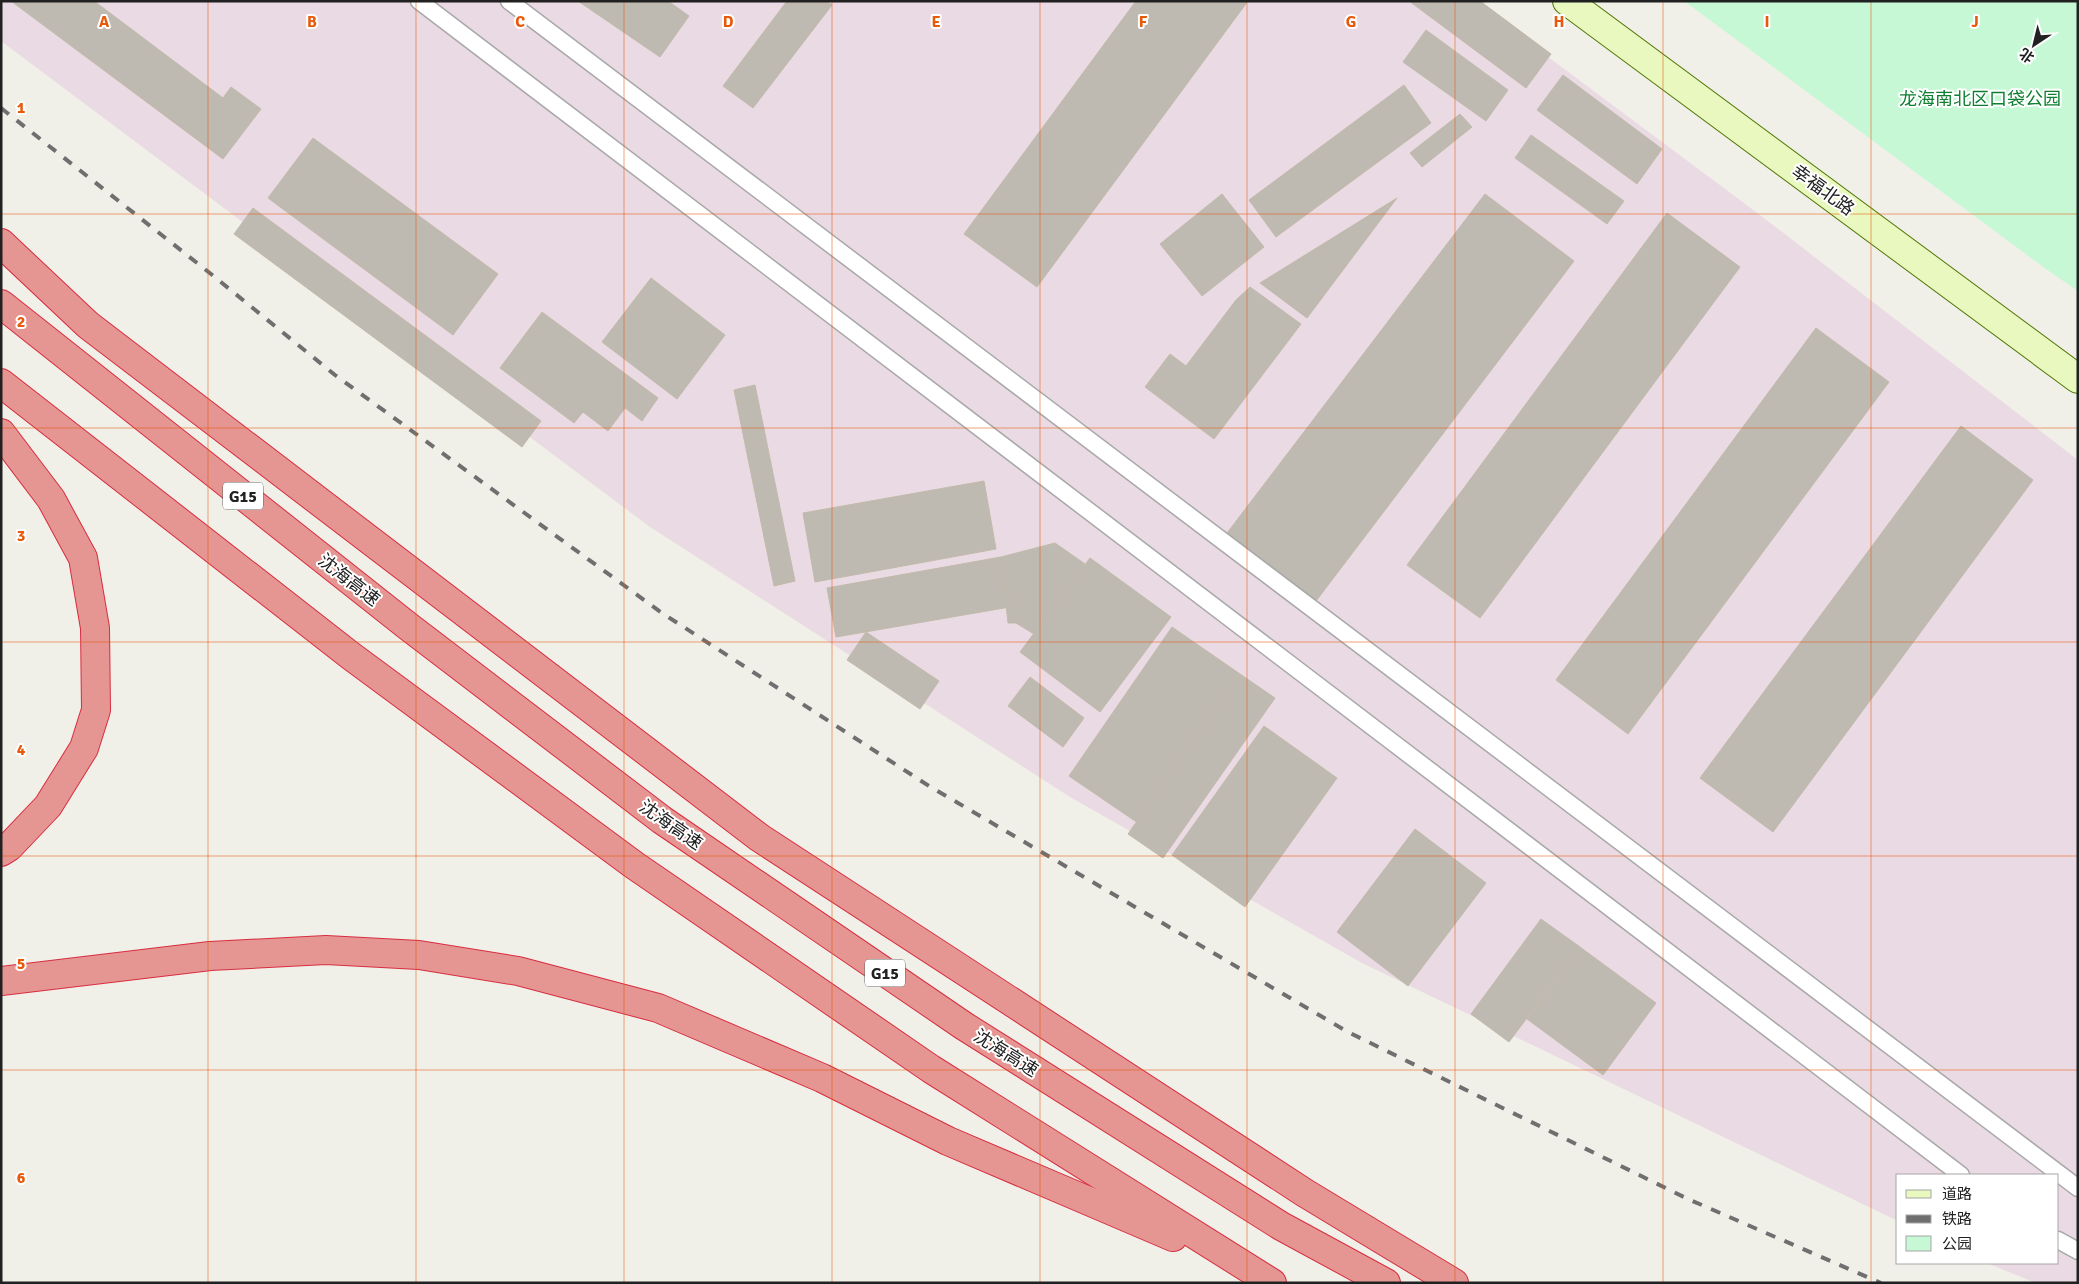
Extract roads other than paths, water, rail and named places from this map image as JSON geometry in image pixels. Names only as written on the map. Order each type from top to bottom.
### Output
[{"type":"highway","points":[[1,243],[88,325],[451,600],[760,838],[1305,1193],[1454,1283]]},
{"type":"highway","name":"沈海高速","points":[[1,304],[409,627],[662,820],[964,1026],[1281,1226],[1386,1283]]},
{"type":"highway","points":[[1,383],[352,656],[634,865],[931,1070],[1262,1276]]},
{"type":"highway","points":[[1,433],[52,499],[83,558],[95,628],[96,701],[96,710],[84,748],[48,806],[9,847],[1,852]]},
{"type":"highway","points":[[1,981],[210,956],[326,950],[419,955],[518,971],[658,1008],[822,1078],[948,1141],[1262,1276]]},
{"type":"main road","name":"幸福北路","points":[[1567,1],[2078,379]]},
{"type":"lane","points":[[419,1],[1960,1174]]},
{"type":"lane","points":[[508,1],[2078,1188]]},
{"type":"lane","points":[[2059,1241],[2078,1251]]},
{"type":"railway","points":[[1,108],[335,375],[662,613],[929,786],[1348,1032],[1688,1199],[1881,1283]]},
{"type":"park label","name":"龙海南北区口袋公园","points":[[1980,99]]}]
